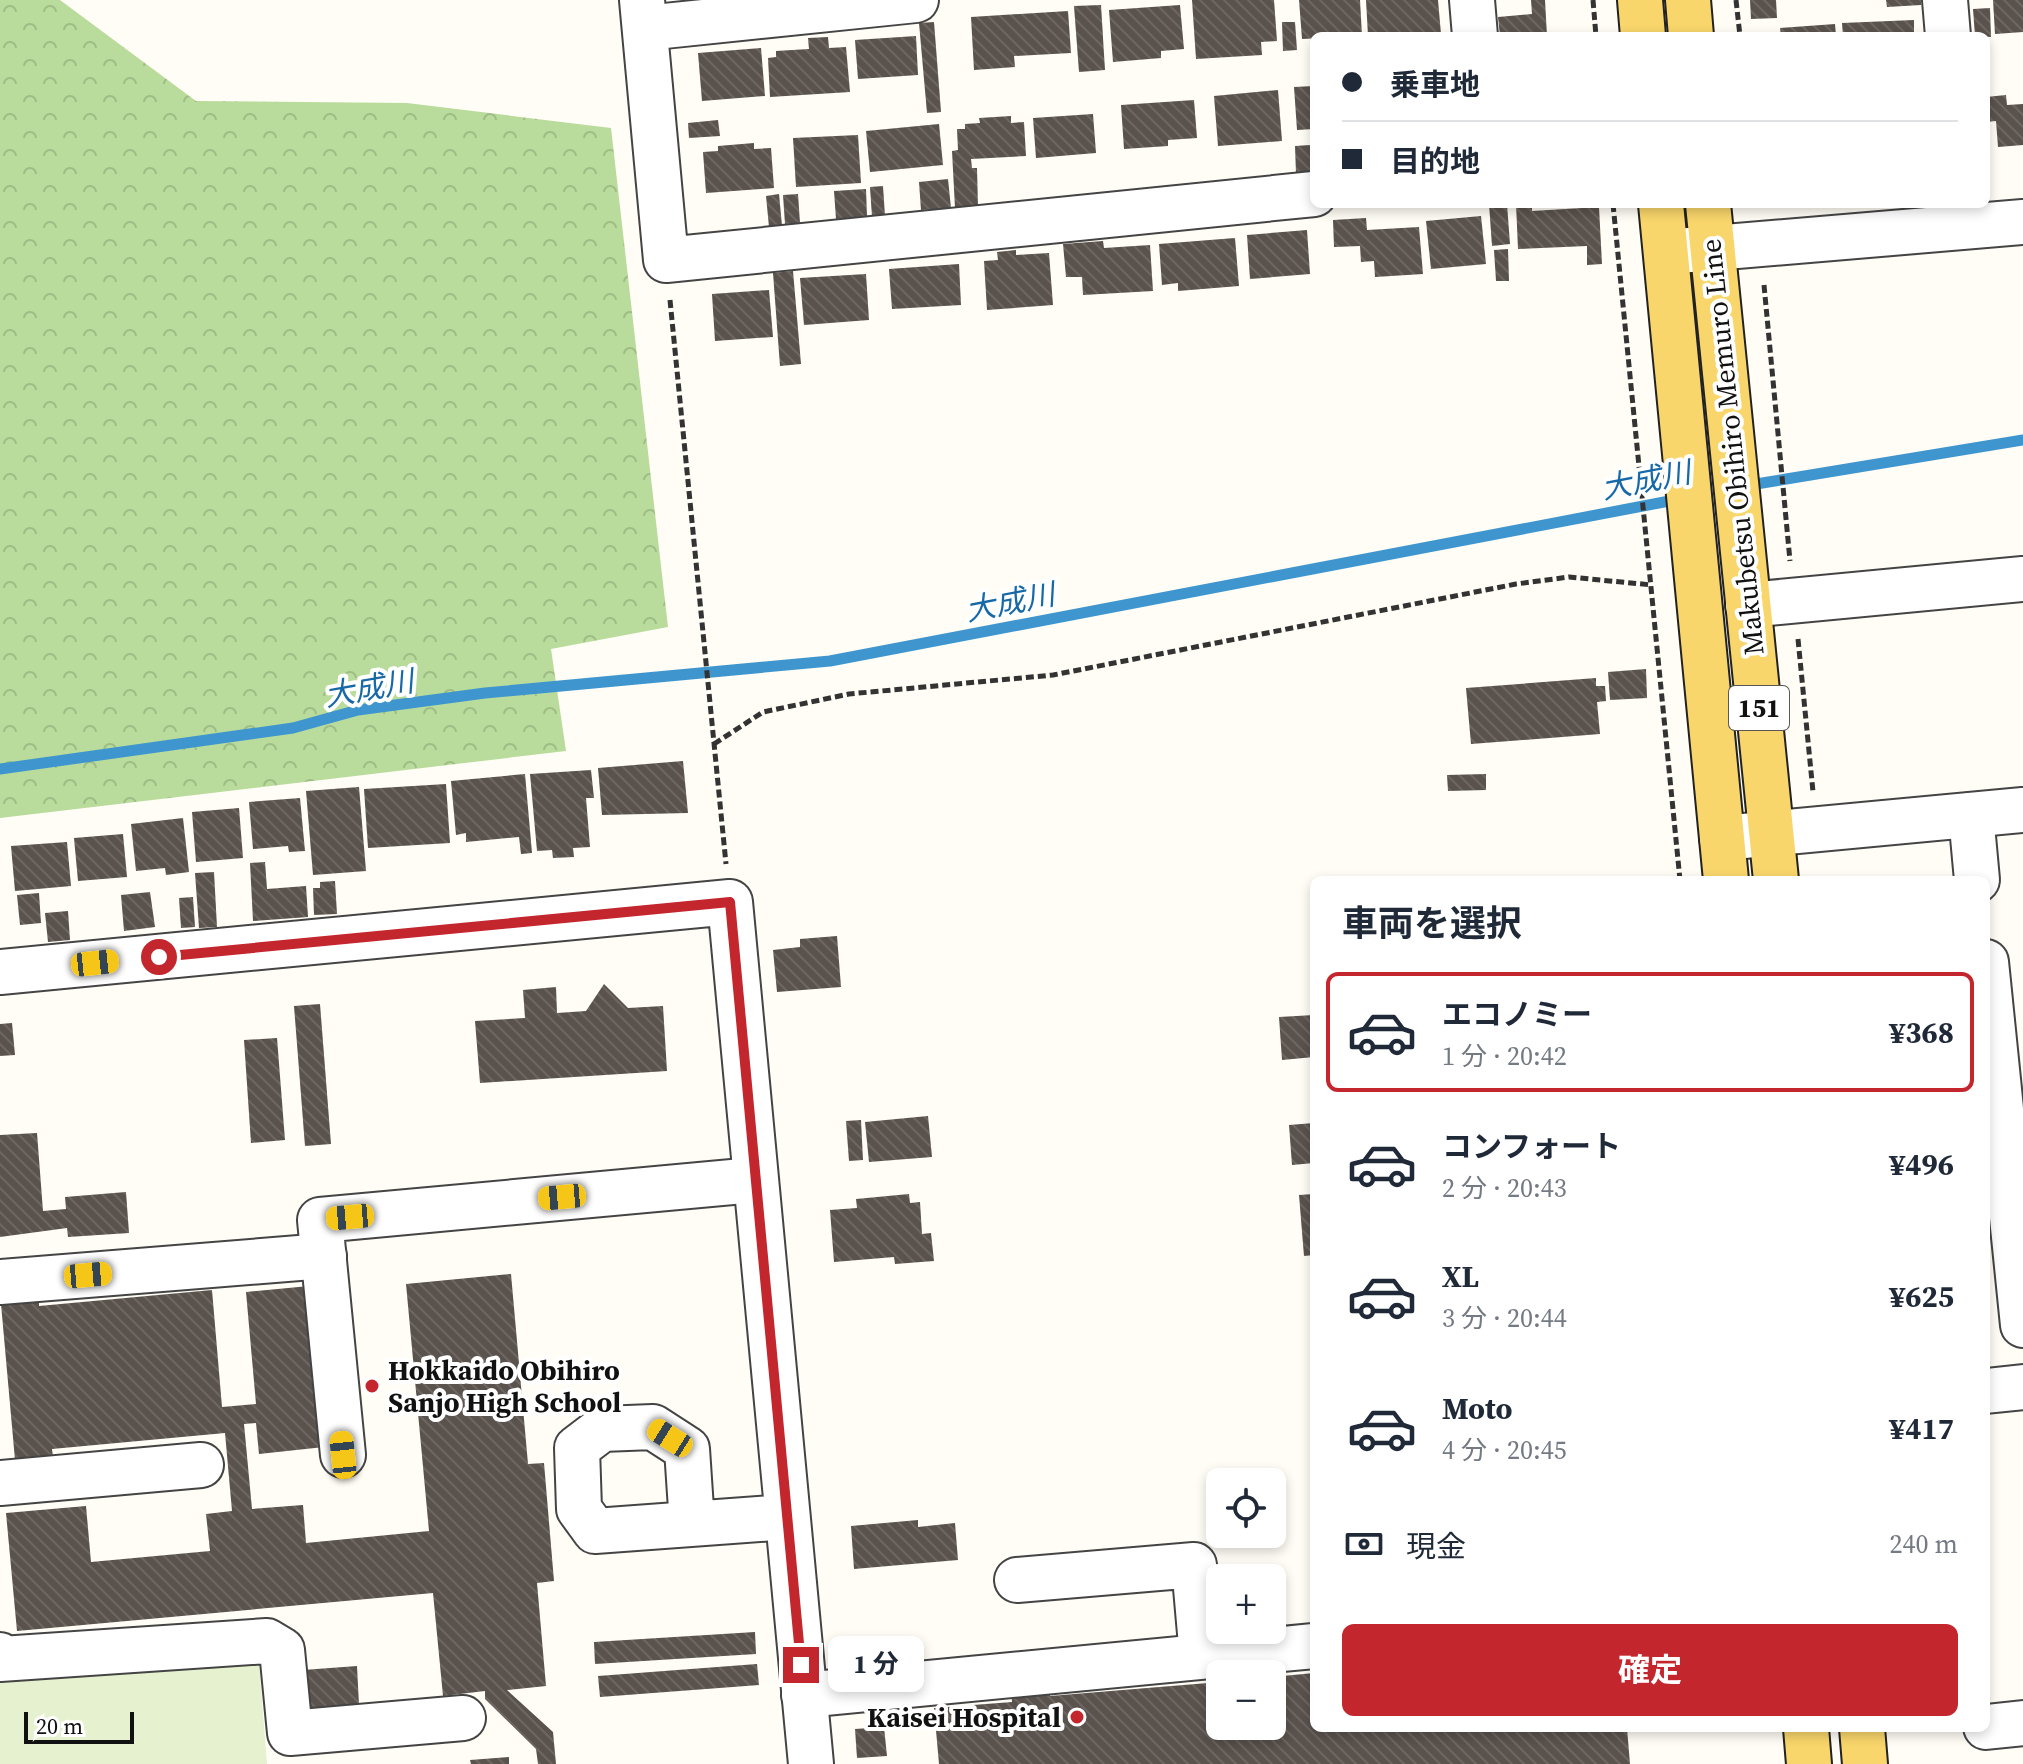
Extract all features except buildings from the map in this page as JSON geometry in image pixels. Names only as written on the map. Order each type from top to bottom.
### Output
[{"type":"main road","points":[[1640,0],[1643,32]]},
{"type":"main road","points":[[1688,0],[1691,32]]},
{"type":"main road","name":"Makubetsu Obihiro Memuro Line","points":[[1661,208],[1724,859]]},
{"type":"main road","name":"Makubetsu Obihiro Memuro Line","points":[[1708,208],[1776,876]]},
{"type":"main road","points":[[1806,1732],[1809,1764]]},
{"type":"main road","points":[[1862,1732],[1865,1764]]},
{"type":"street","points":[[916,0],[644,14],[666,260],[1310,194]]},
{"type":"street","points":[[1472,0],[1475,32]]},
{"type":"street","points":[[1945,0],[1948,32]]},
{"type":"street","points":[[1666,252],[1761,245],[1962,216],[2023,222]]},
{"type":"street","points":[[1748,605],[2023,579]]},
{"type":"street","points":[[1724,859],[1771,834],[2023,810]]},
{"type":"street","points":[[1971,815],[1977,876]]},
{"type":"street","points":[[0,972],[730,902],[811,1764]]},
{"type":"street","points":[[2000,984],[1994,1126],[2023,1325]]},
{"type":"street","points":[[343,1455],[320,1220],[754,1180]]},
{"type":"street","points":[[0,1282],[324,1256]]},
{"type":"street","points":[[1990,1391],[2023,1387]]},
{"type":"street","points":[[0,1483],[201,1465]]},
{"type":"street","points":[[692,1524],[787,1517]]},
{"type":"street","points":[[1017,1580],[1194,1565],[1202,1656]]},
{"type":"street","points":[[0,1655],[0,1659],[267,1641],[282,1650],[290,1733],[463,1718]]},
{"type":"street","points":[[804,1695],[1310,1646]]},
{"type":"street","points":[[1990,1727],[2023,1723]]},
{"type":"path","points":[[1593,0],[1596,32]]},
{"type":"path","points":[[1736,0],[1740,32]]},
{"type":"path","points":[[1613,208],[1680,876]]},
{"type":"path","points":[[1761,245],[1777,440],[1817,830]]},
{"type":"path","points":[[666,260],[730,902]]},
{"type":"path","points":[[714,744],[763,712],[849,694],[1053,675],[1529,582],[1569,577],[1652,585]]},
{"type":"green space","points":[[0,0],[60,0],[196,101],[407,103],[611,128],[668,627],[551,649],[566,751],[0,818]]},
{"type":"green space","points":[[259,1662],[267,1764],[0,1764],[0,1682]]},
{"type":"waterway","name":"大成川","points":[[1744,486],[2023,440]]},
{"type":"waterway","name":"大成川","points":[[0,769],[293,728],[358,710],[485,693],[830,661],[1680,499]]},
{"type":"place","name":"Hokkaido Obihiro Sanjo High School","points":[[372,1386]]},
{"type":"place","name":"Kaisei Hospital","points":[[1077,1717]]},
{"type":"route","points":[[159,957],[730,902],[801,1665]]}]
